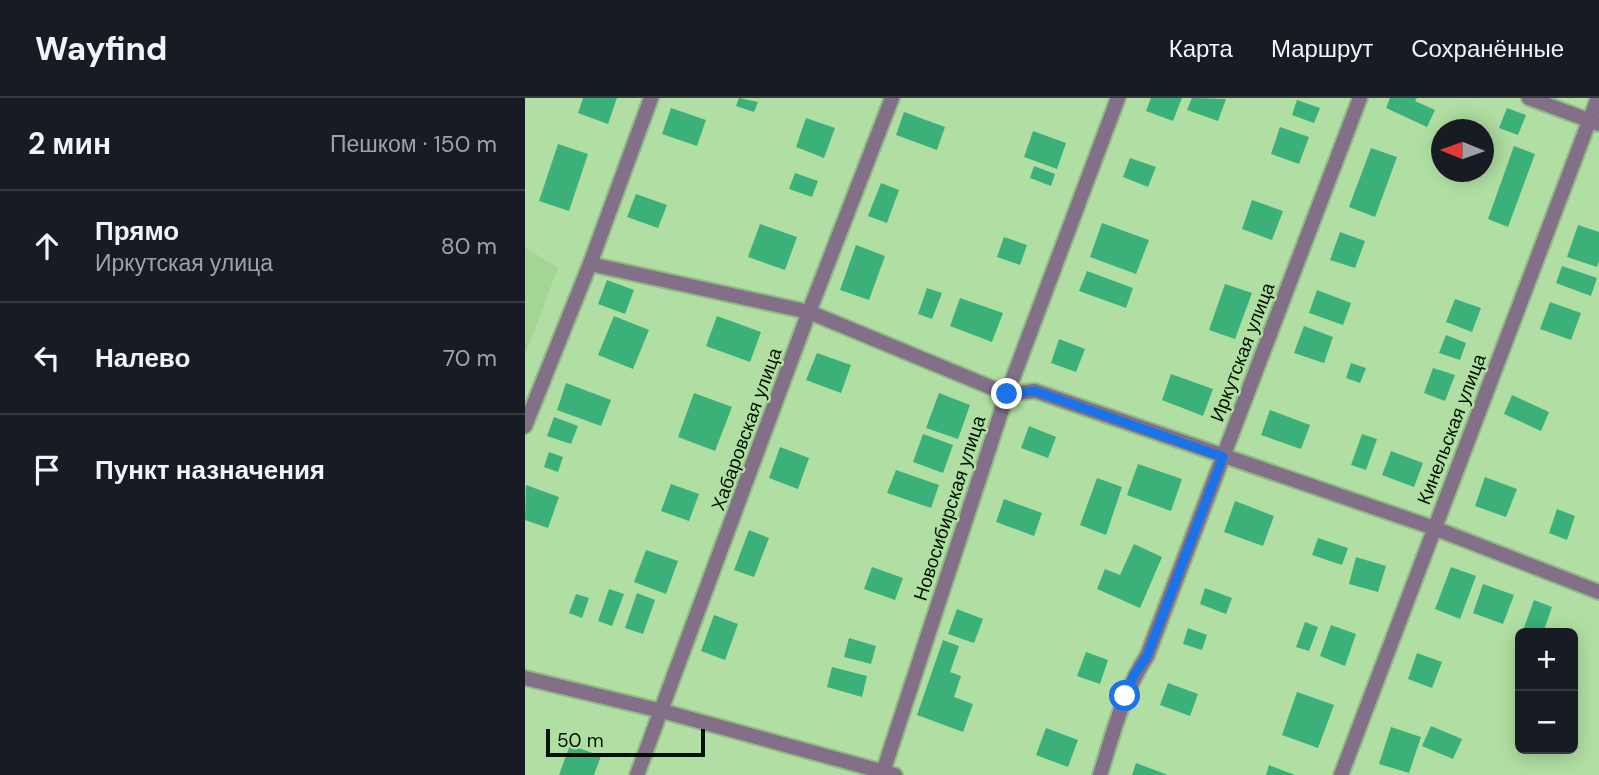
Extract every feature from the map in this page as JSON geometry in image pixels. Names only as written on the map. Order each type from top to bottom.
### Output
[{"type":"street","points":[[525,426],[590,264],[651,98]]},
{"type":"street","name":"Хабаровская улица","points":[[638,775],[809,312],[892,98]]},
{"type":"street","name":"Новосибирская улица","points":[[886,774],[1007,394],[1118,98]]},
{"type":"street","name":"Иркутская улица","points":[[1100,775],[1125,696],[1134,675],[1147,656],[1360,98]]},
{"type":"street","points":[[1529,98],[1594,122]]},
{"type":"street","name":"Кинельская улица","points":[[1341,775],[1434,528],[1594,122],[1598,98]]},
{"type":"street","points":[[590,264],[809,312],[1007,394],[1035,391],[1434,528],[1599,593]]},
{"type":"street","points":[[525,678],[662,710],[886,774]]},
{"type":"shaded area","points":[[525,247],[558,268],[525,355]]},
{"type":"building","points":[[583,98],[617,98],[608,124],[578,113]]},
{"type":"building","points":[[739,98],[758,102],[754,112],[736,106]]},
{"type":"building","points":[[1151,98],[1182,98],[1173,121],[1146,111]]},
{"type":"building","points":[[1192,98],[1226,99],[1218,121],[1187,110]]},
{"type":"building","points":[[1390,98],[1417,98],[1415,101],[1435,110],[1427,127],[1386,108]]},
{"type":"building","points":[[1297,100],[1320,108],[1314,123],[1292,115]]},
{"type":"building","points":[[671,108],[706,120],[697,146],[662,134]]},
{"type":"building","points":[[1507,108],[1526,115],[1518,135],[1499,128]]},
{"type":"building","points":[[904,112],[945,127],[937,150],[896,135]]},
{"type":"building","points":[[806,118],[835,128],[824,158],[796,147]]},
{"type":"building","points":[[1280,127],[1309,137],[1299,164],[1271,154]]},
{"type":"building","points":[[1033,131],[1066,143],[1057,169],[1024,157]]},
{"type":"building","points":[[558,144],[588,154],[569,211],[539,201]]},
{"type":"building","points":[[1514,146],[1535,154],[1508,227],[1488,219]]},
{"type":"building","points":[[1371,148],[1397,157],[1375,217],[1349,207]]},
{"type":"building","points":[[1130,158],[1156,167],[1148,187],[1123,177]]},
{"type":"building","points":[[1034,166],[1055,174],[1051,186],[1030,178]]},
{"type":"building","points":[[795,173],[818,181],[812,197],[789,189]]},
{"type":"building","points":[[881,183],[899,190],[887,223],[868,216]]},
{"type":"building","points":[[636,194],[667,205],[658,228],[627,217]]},
{"type":"building","points":[[1252,200],[1283,211],[1272,240],[1242,229]]},
{"type":"building","points":[[1102,223],[1149,240],[1136,274],[1090,257]]},
{"type":"building","points":[[760,224],[797,237],[785,270],[748,257]]},
{"type":"building","points":[[1578,225],[1599,232],[1597,267],[1567,257]]},
{"type":"building","points":[[1340,232],[1365,241],[1355,268],[1330,260]]},
{"type":"building","points":[[1004,237],[1027,245],[1020,265],[997,257]]},
{"type":"building","points":[[856,245],[885,256],[869,300],[840,290]]},
{"type":"building","points":[[1562,266],[1597,278],[1591,296],[1556,283]]},
{"type":"building","points":[[1087,271],[1133,288],[1126,308],[1079,291]]},
{"type":"building","points":[[607,280],[634,290],[625,314],[598,304]]},
{"type":"building","points":[[1225,284],[1252,293],[1235,339],[1209,330]]},
{"type":"building","points":[[927,288],[942,293],[932,319],[918,314]]},
{"type":"building","points":[[1317,290],[1351,303],[1343,325],[1309,313]]},
{"type":"building","points":[[960,298],[1003,313],[992,342],[950,326]]},
{"type":"building","points":[[1455,299],[1481,308],[1472,332],[1446,322]]},
{"type":"building","points":[[1550,302],[1581,313],[1571,340],[1540,329]]},
{"type":"building","points":[[614,316],[649,330],[633,369],[598,355]]},
{"type":"building","points":[[717,316],[761,332],[750,362],[706,346]]},
{"type":"building","points":[[1304,326],[1333,337],[1324,363],[1294,353]]},
{"type":"building","points":[[1446,335],[1466,343],[1460,360],[1439,353]]},
{"type":"building","points":[[1059,339],[1085,349],[1076,372],[1051,363]]},
{"type":"building","points":[[817,353],[851,365],[841,393],[806,380]]},
{"type":"building","points":[[1351,363],[1366,368],[1360,383],[1346,378]]},
{"type":"building","points":[[1433,368],[1455,375],[1445,401],[1424,393]]},
{"type":"building","points":[[1171,374],[1213,389],[1203,416],[1162,400]]},
{"type":"building","points":[[566,383],[611,400],[601,426],[557,410]]},
{"type":"building","points":[[694,393],[732,407],[715,451],[678,437]]},
{"type":"building","points":[[939,393],[970,405],[958,439],[926,428]]},
{"type":"building","points":[[1512,395],[1549,412],[1541,431],[1504,414]]},
{"type":"building","points":[[1270,410],[1310,425],[1301,449],[1261,435]]},
{"type":"building","points":[[554,417],[578,426],[571,444],[547,436]]},
{"type":"building","points":[[1029,426],[1056,437],[1048,458],[1021,448]]},
{"type":"building","points":[[923,434],[953,445],[943,473],[913,462]]},
{"type":"building","points":[[1362,434],[1377,439],[1366,470],[1351,465]]},
{"type":"building","points":[[780,447],[809,458],[798,489],[769,478]]},
{"type":"building","points":[[1391,451],[1423,463],[1414,487],[1382,475]]},
{"type":"building","points":[[549,452],[563,457],[558,472],[544,467]]},
{"type":"building","points":[[1138,464],[1182,479],[1171,511],[1127,495]]},
{"type":"building","points":[[896,470],[939,485],[931,508],[887,493]]},
{"type":"building","points":[[1485,477],[1517,489],[1506,517],[1475,506]]},
{"type":"building","points":[[1097,478],[1122,487],[1106,535],[1080,525]]},
{"type":"building","points":[[671,484],[699,494],[689,521],[661,511]]},
{"type":"building","points":[[526,485],[559,497],[548,528],[525,520]]},
{"type":"building","points":[[1004,499],[1042,513],[1034,536],[996,522]]},
{"type":"building","points":[[1235,501],[1274,516],[1263,546],[1224,532]]},
{"type":"building","points":[[1557,509],[1575,516],[1567,540],[1549,533]]},
{"type":"building","points":[[749,530],[769,538],[754,577],[734,570]]},
{"type":"building","points":[[1318,538],[1348,548],[1342,565],[1312,555]]},
{"type":"building","points":[[1134,544],[1162,557],[1140,608],[1097,589],[1105,569],[1120,575]]},
{"type":"building","points":[[646,550],[678,561],[666,594],[634,582]]},
{"type":"building","points":[[1356,557],[1386,566],[1378,592],[1349,584]]},
{"type":"building","points":[[872,567],[903,578],[895,600],[864,589]]},
{"type":"building","points":[[1451,567],[1476,576],[1460,619],[1435,609]]},
{"type":"building","points":[[1483,584],[1514,595],[1503,624],[1473,613]]},
{"type":"building","points":[[1205,588],[1232,598],[1226,614],[1200,604]]},
{"type":"building","points":[[609,589],[624,594],[612,626],[598,621]]},
{"type":"building","points":[[637,593],[655,600],[643,634],[625,628]]},
{"type":"building","points":[[576,594],[589,598],[582,618],[569,613]]},
{"type":"building","points":[[1534,600],[1552,607],[1545,628],[1524,628]]},
{"type":"building","points":[[957,609],[983,619],[974,643],[948,634]]},
{"type":"building","points":[[714,615],[738,624],[725,660],[701,651]]},
{"type":"building","points":[[1305,622],[1318,627],[1309,651],[1296,647]]},
{"type":"building","points":[[1331,625],[1356,634],[1345,666],[1320,656]]},
{"type":"building","points":[[1188,628],[1207,635],[1202,650],[1183,644]]},
{"type":"building","points":[[849,638],[876,646],[871,664],[844,657]]},
{"type":"building","points":[[943,640],[959,646],[950,672],[961,676],[954,697],[973,704],[963,732],[917,715]]},
{"type":"building","points":[[1086,652],[1108,660],[1100,684],[1077,676]]},
{"type":"building","points":[[1417,653],[1442,662],[1432,688],[1408,679]]},
{"type":"building","points":[[832,667],[867,676],[862,697],[827,687]]},
{"type":"building","points":[[1168,683],[1198,694],[1190,716],[1160,705]]},
{"type":"building","points":[[1297,692],[1334,705],[1318,748],[1282,735]]},
{"type":"building","points":[[1431,726],[1462,739],[1453,759],[1422,746]]},
{"type":"building","points":[[1391,727],[1421,737],[1409,773],[1379,764]]},
{"type":"building","points":[[1046,728],[1078,740],[1068,767],[1036,755]]},
{"type":"building","points":[[570,745],[601,756],[594,775],[559,775]]},
{"type":"building","points":[[1136,763],[1168,775],[1132,775]]},
{"type":"building","points":[[1269,765],[1295,775],[1266,775]]},
{"type":"route","points":[[1007,394],[1035,391],[1223,457],[1147,656],[1134,675],[1125,696]]}]
